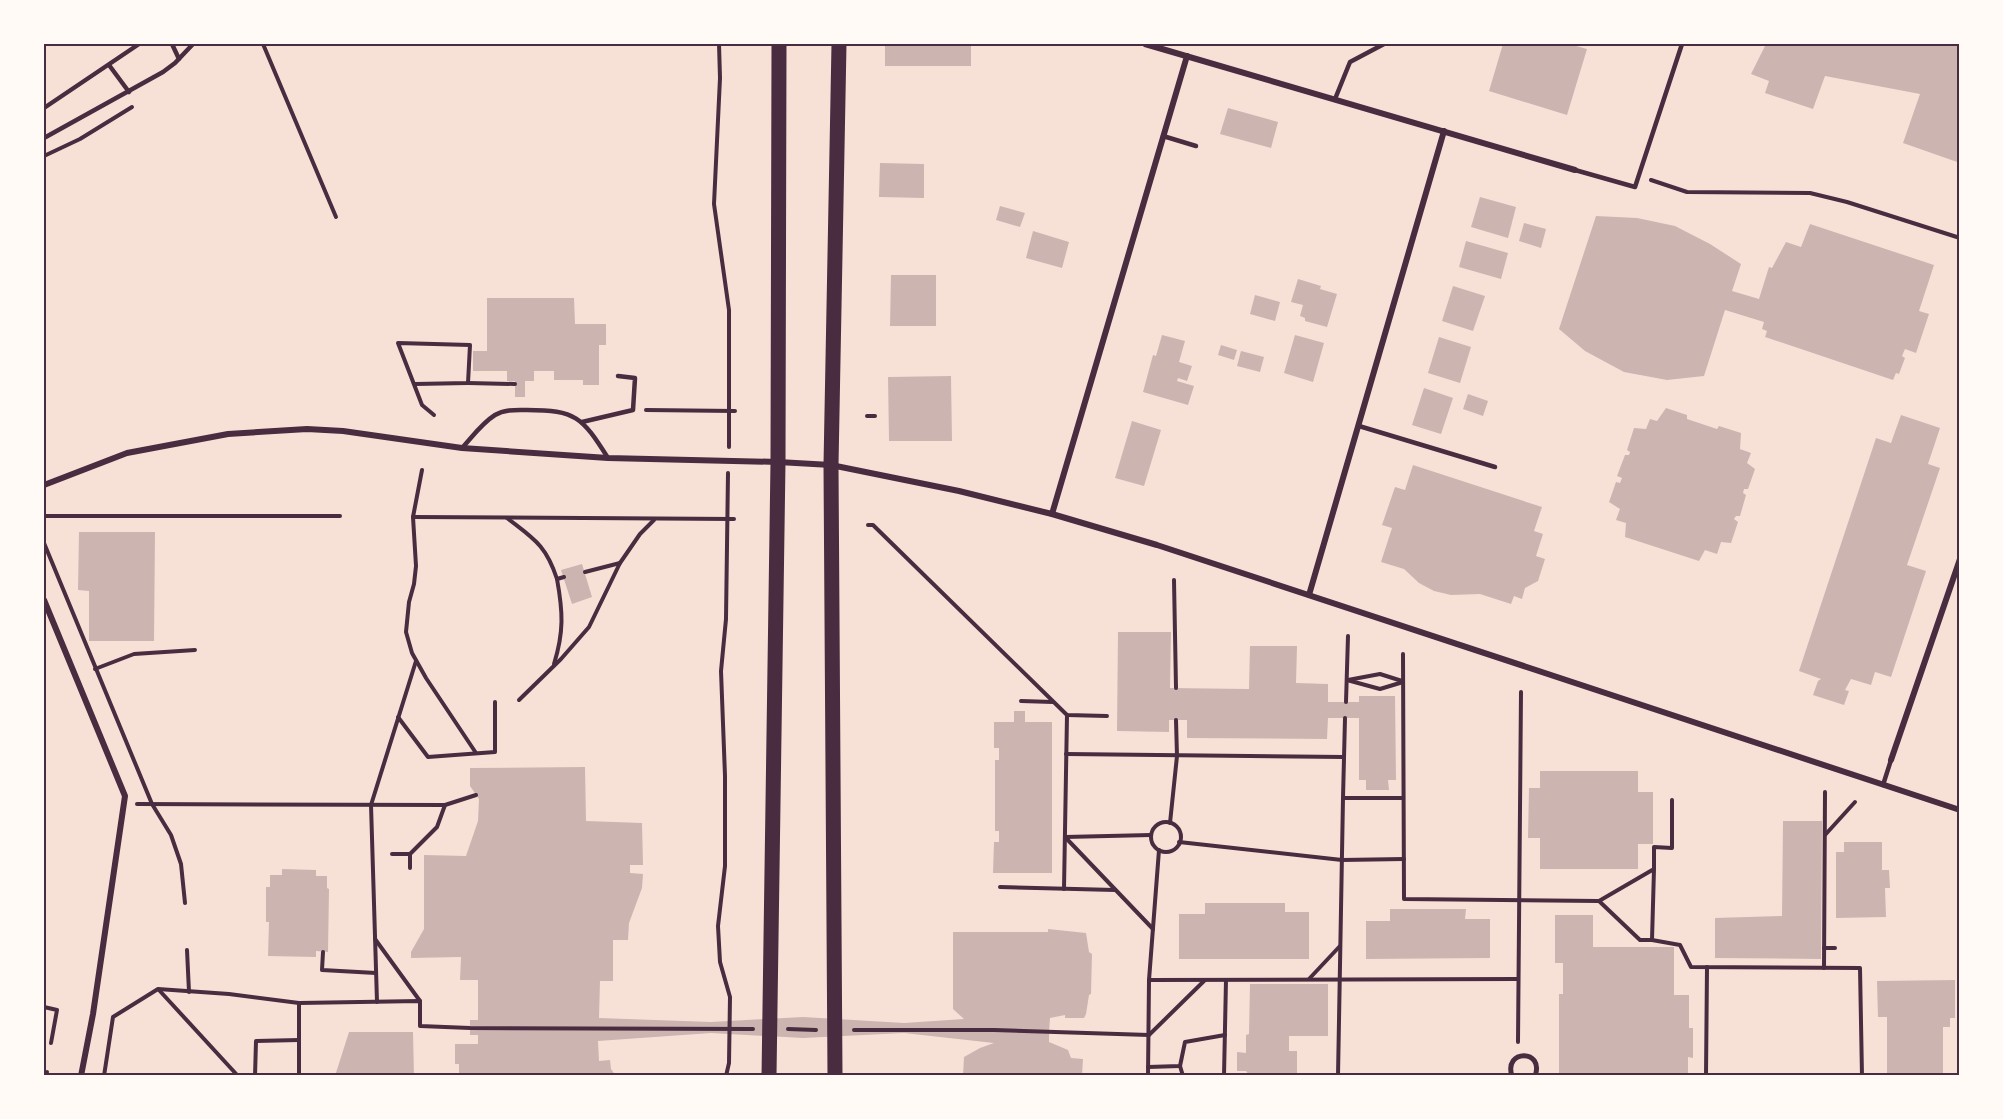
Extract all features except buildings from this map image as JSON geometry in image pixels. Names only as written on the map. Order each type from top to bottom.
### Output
[{"type":"main road","points":[[769,1076],[778,462],[779,44]]},
{"type":"main road","points":[[836,1076],[831,465],[839,44]]},
{"type":"street","points":[[1145,44],[1575,170]]},
{"type":"street","points":[[1052,514],[1187,56]]},
{"type":"street","points":[[1310,595],[1444,131]]},
{"type":"street","points":[[44,485],[128,453],[228,435],[307,429],[343,431],[462,447],[608,458],[831,465],[959,491],[1052,514],[1157,545],[1959,810]]},
{"type":"street","points":[[1891,760],[1959,559]]},
{"type":"street","points":[[44,600],[125,796],[93,1014],[81,1076]]},
{"type":"street","points":[[1512,1076],[1510,1066],[1518,1056],[1527,1056],[1534,1061],[1537,1069],[1535,1076]]},
{"type":"lane","points":[[44,108],[139,44]]},
{"type":"lane","points":[[172,44],[179,59]]},
{"type":"lane","points":[[44,138],[163,72],[193,44]]},
{"type":"lane","points":[[1335,99],[1350,62],[1384,44]]},
{"type":"lane","points":[[1575,170],[1635,187],[1682,44]]},
{"type":"lane","points":[[109,65],[129,92]]},
{"type":"lane","points":[[1164,136],[1196,146]]},
{"type":"lane","points":[[582,422],[633,410],[635,378],[618,376]]},
{"type":"lane","points":[[462,447],[497,414],[511,410],[556,410],[569,414],[582,422],[608,458]]},
{"type":"lane","points":[[1359,426],[1495,467]]},
{"type":"lane","points":[[1883,785],[1891,760]]},
{"type":"path","points":[[263,44],[336,217]]},
{"type":"path","points":[[719,44],[720,78],[714,204],[729,310],[733,411],[729,431]]},
{"type":"path","points":[[1638,176],[1687,192],[1810,193],[1847,202],[1959,238]]},
{"type":"path","points":[[434,415],[422,405],[398,343],[470,345],[468,383]]},
{"type":"path","points":[[415,384],[515,384]]},
{"type":"path","points":[[633,410],[733,411]]},
{"type":"path","points":[[867,416],[875,416]]},
{"type":"path","points":[[422,470],[413,517],[416,566],[406,632],[416,661],[476,753]]},
{"type":"path","points":[[726,1076],[729,1063],[730,997],[720,962],[718,926],[725,866],[725,776],[721,671],[726,619],[728,496]]},
{"type":"path","points":[[44,516],[340,516]]},
{"type":"path","points":[[413,517],[734,519]]},
{"type":"path","points":[[507,518],[540,544],[547,553],[557,579],[563,622],[561,643],[553,666]]},
{"type":"path","points":[[519,700],[589,627],[621,563],[640,534],[654,520]]},
{"type":"path","points":[[868,525],[873,525],[1067,715],[1107,716]]},
{"type":"path","points":[[44,543],[152,804],[171,835],[181,864],[185,903]]},
{"type":"path","points":[[585,572],[621,563]]},
{"type":"path","points":[[557,579],[564,578]]},
{"type":"path","points":[[1174,580],[1176,688]]},
{"type":"path","points":[[1346,702],[1348,636]]},
{"type":"path","points":[[95,669],[134,654],[195,650]]},
{"type":"path","points":[[1403,654],[1404,899],[1599,901],[1653,869]]},
{"type":"path","points":[[377,1002],[371,805],[416,661]]},
{"type":"path","points":[[1347,680],[1380,674],[1403,682]]},
{"type":"path","points":[[1347,680],[1380,689],[1403,682]]},
{"type":"path","points":[[1518,1056],[1521,692]]},
{"type":"path","points":[[1021,701],[1054,702]]},
{"type":"path","points":[[398,716],[428,757],[495,752],[495,702]]},
{"type":"path","points":[[1064,889],[1067,715]]},
{"type":"path","points":[[1338,1076],[1345,718]]},
{"type":"path","points":[[1170,822],[1176,756],[1176,720]]},
{"type":"path","points":[[1066,754],[1344,757]]},
{"type":"path","points":[[1824,968],[1826,792]]},
{"type":"path","points":[[124,804],[445,804],[476,795]]},
{"type":"path","points":[[1343,798],[1403,798]]},
{"type":"path","points":[[1652,940],[1654,847],[1672,848],[1672,800]]},
{"type":"path","points":[[1825,836],[1856,802]]},
{"type":"path","points":[[410,868],[410,854],[437,826],[445,804]]},
{"type":"path","points":[[1170,822],[1178,828],[1179,842],[1169,851],[1159,850],[1153,844],[1152,830],[1159,823],[1170,822]]},
{"type":"path","points":[[1065,837],[1151,835]]},
{"type":"path","points":[[1065,837],[1153,929]]},
{"type":"path","points":[[1179,842],[1342,860],[1404,859]]},
{"type":"path","points":[[1148,1076],[1149,980],[1159,850]]},
{"type":"path","points":[[392,854],[410,854]]},
{"type":"path","points":[[1000,887],[1115,890]]},
{"type":"path","points":[[1599,901],[1640,940],[1680,945],[1691,967],[1860,968],[1862,1076]]},
{"type":"path","points":[[375,938],[420,1001],[420,1026],[756,1029]]},
{"type":"path","points":[[1308,980],[1340,946]]},
{"type":"path","points":[[1824,948],[1835,948]]},
{"type":"path","points":[[187,950],[189,992]]},
{"type":"path","points":[[323,952],[322,970],[376,973]]},
{"type":"path","points":[[1706,1076],[1707,968]]},
{"type":"path","points":[[1149,980],[1518,979]]},
{"type":"path","points":[[851,1030],[994,1030],[1149,1035],[1205,980]]},
{"type":"path","points":[[1224,1076],[1226,980]]},
{"type":"path","points":[[104,1076],[113,1017],[158,990],[229,994],[299,1003],[420,1001]]},
{"type":"path","points":[[158,990],[238,1076]]},
{"type":"path","points":[[299,1003],[299,1076]]},
{"type":"path","points":[[44,1007],[57,1010],[51,1043]]},
{"type":"path","points":[[780,1029],[828,1030]]},
{"type":"path","points":[[1183,1076],[1180,1066],[1185,1042],[1224,1035]]},
{"type":"path","points":[[255,1076],[256,1041],[299,1040]]},
{"type":"path","points":[[1148,1067],[1180,1066]]}]
